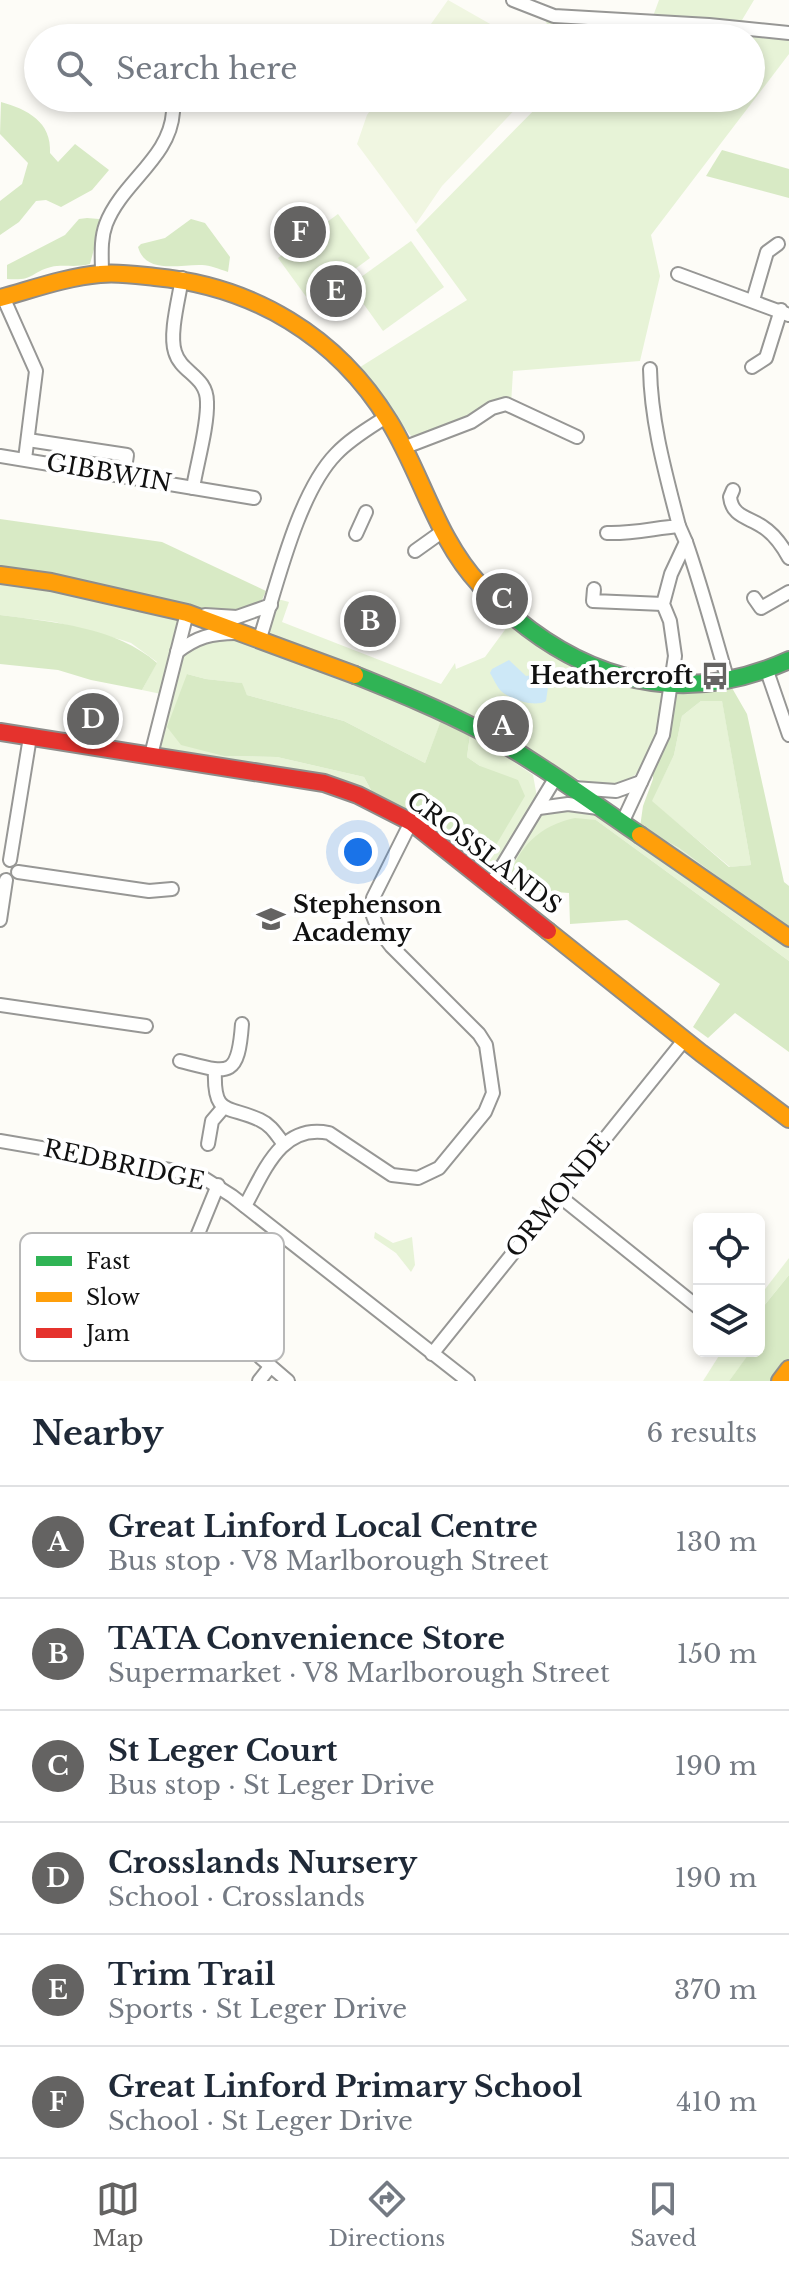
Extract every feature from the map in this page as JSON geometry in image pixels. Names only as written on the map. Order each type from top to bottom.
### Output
[{"type":"street","points":[[519,1],[554,16],[692,24]]},
{"type":"street","points":[[765,31],[789,33]]},
{"type":"street","points":[[102,274],[103,236],[107,221],[162,147],[171,131],[173,112]]},
{"type":"street","points":[[753,300],[767,252],[778,244]]},
{"type":"street","points":[[2,297],[30,288],[102,274],[182,278],[271,306],[296,321],[335,353],[366,387],[403,448],[456,555],[477,583],[538,635],[566,652],[605,669],[672,686],[728,681],[767,671],[789,660]]},
{"type":"street","points":[[678,274],[785,312],[766,358],[752,367]]},
{"type":"street","name":"GIBBWIN","points":[[182,278],[174,336],[175,352],[182,365],[199,379],[208,400],[193,488]]},
{"type":"street","name":"GIBBWIN","points":[[2,297],[36,371],[25,459]]},
{"type":"street","points":[[650,369],[660,450],[679,526],[704,593],[709,621],[728,681]]},
{"type":"street","points":[[403,448],[471,422],[492,408],[506,404],[577,437]]},
{"type":"street","points":[[253,635],[271,605],[298,523],[326,466],[350,441],[386,417]]},
{"type":"street","points":[[28,440],[127,455],[124,475]]},
{"type":"street","name":"GIBBWIN","points":[[0,456],[254,498]]},
{"type":"street","points":[[733,490],[730,497],[736,512],[762,526],[789,556]]},
{"type":"street","points":[[356,534],[366,512]]},
{"type":"street","points":[[607,533],[630,534],[679,526]]},
{"type":"street","points":[[415,551],[443,531]]},
{"type":"street","points":[[623,821],[663,735],[672,686],[674,638],[663,604],[671,574],[686,542]]},
{"type":"street","points":[[0,575],[66,585],[188,613],[253,635],[451,716],[574,788],[789,938]]},
{"type":"street","points":[[594,589],[593,601],[663,604]]},
{"type":"street","points":[[754,598],[761,608],[789,592]]},
{"type":"street","points":[[188,613],[237,617],[271,605]]},
{"type":"street","points":[[151,755],[188,613]]},
{"type":"street","points":[[177,652],[210,633],[253,635]]},
{"type":"street","points":[[767,671],[789,735]]},
{"type":"street","name":"CROSSLANDS","points":[[0,732],[324,783],[358,795],[411,822],[789,1119]]},
{"type":"street","points":[[18,872],[15,863],[5,862],[30,737]]},
{"type":"street","points":[[490,886],[556,777]]},
{"type":"street","points":[[574,788],[616,791],[641,782]]},
{"type":"street","points":[[539,808],[568,804],[605,809]]},
{"type":"street","points":[[245,1206],[283,1143],[307,1132],[329,1133],[392,1175],[418,1178],[439,1168],[485,1112],[493,1093],[486,1045],[479,1034],[391,946],[378,929],[373,916],[373,898],[411,822]]},
{"type":"street","points":[[0,920],[3,878],[15,877],[18,872]]},
{"type":"street","points":[[18,872],[149,891],[172,889]]},
{"type":"street","points":[[0,1005],[146,1026]]},
{"type":"street","points":[[180,1061],[222,1070],[237,1061],[242,1024]]},
{"type":"street","name":"ORMONDE","points":[[432,1354],[685,1039]]},
{"type":"street","points":[[215,1070],[216,1094],[224,1107],[270,1126],[283,1143]]},
{"type":"street","points":[[208,1144],[212,1121],[224,1107]]},
{"type":"street","name":"REDBRIDGE","points":[[0,1141],[199,1175],[218,1185],[279,1233]]},
{"type":"street","points":[[198,1233],[218,1185]]},
{"type":"street","points":[[558,1195],[693,1303]]},
{"type":"street","name":"REDBRIDGE","points":[[284,1237],[468,1381]]},
{"type":"street","points":[[263,1361],[288,1381]]},
{"type":"street","points":[[259,1381],[270,1367]]},
{"type":"street","points":[[780,1381],[789,1369]]},
{"type":"green space","points":[[448,0],[490,24],[431,24]]},
{"type":"green space","points":[[659,0],[754,0],[742,20],[758,24],[546,22],[554,8],[652,19]]},
{"type":"green space","points":[[765,26],[789,32],[789,54],[765,85]]},
{"type":"green space","points":[[1,102],[36,118],[47,133],[50,153],[58,162],[75,144],[109,170],[92,190],[61,207],[46,200],[36,201],[19,222],[0,235],[0,201],[22,184],[28,163],[0,134]]},
{"type":"green space","points":[[369,112],[513,112],[442,186],[416,224],[357,144]]},
{"type":"green space","points":[[532,112],[745,112],[651,235],[660,276],[640,361],[513,371],[511,405],[416,442],[357,369],[467,300],[416,230]]},
{"type":"green space","points":[[722,150],[789,169],[789,198],[706,176]]},
{"type":"green space","points":[[338,214],[370,258],[310,302],[278,258]]},
{"type":"green space","points":[[79,219],[99,219],[101,223],[90,264],[56,266],[27,278],[7,279],[7,265],[65,235]]},
{"type":"green space","points":[[191,219],[205,223],[230,257],[228,272],[205,265],[156,265],[142,256],[138,247],[141,244],[165,238]]},
{"type":"green space","points":[[411,241],[444,287],[383,331],[350,285]]},
{"type":"green space","points":[[0,519],[162,542],[266,591],[262,600],[237,612],[190,614],[0,575]]},
{"type":"green space","points":[[0,575],[187,613],[177,651],[210,633],[260,637],[274,598],[289,602],[282,622],[441,684],[455,663],[456,669],[485,657],[507,627],[504,619],[566,652],[672,686],[653,760],[624,784],[601,785],[582,781],[443,716],[425,763],[344,721],[247,695],[241,683],[187,674],[224,756],[277,757],[364,777],[379,805],[358,795],[151,755],[166,695],[142,690],[157,662],[122,640],[55,622],[0,615]]},
{"type":"green space","points":[[0,615],[103,634],[123,641],[157,663],[142,690],[58,670],[0,664]]},
{"type":"green space","points":[[187,674],[242,683],[247,695],[344,721],[425,763],[443,715],[470,735],[467,757],[480,766],[518,780],[525,796],[496,845],[485,856],[437,828],[411,822],[379,805],[364,777],[277,757],[224,756],[181,745],[167,727]]},
{"type":"green space","points":[[728,681],[747,714],[784,882],[789,886],[789,930],[679,848],[640,827],[672,686]],"holes":[[[701,701],[722,701],[751,865],[729,867],[652,801],[674,755],[682,716]]]},
{"type":"green space","points":[[722,700],[751,865],[730,867],[651,801],[674,755],[682,716],[701,701]]},
{"type":"green space","points":[[470,735],[533,775],[539,808],[568,804],[640,827],[679,848],[789,930],[789,961],[596,820],[511,868],[507,884],[497,875],[490,886],[411,822],[437,828],[485,855],[480,766],[467,757]]},
{"type":"green space","points":[[575,818],[596,820],[789,961],[789,1052],[735,1013],[708,1038],[693,1027],[720,984],[627,920],[570,924],[569,893],[513,889],[507,884],[523,849],[531,840],[550,827]]},
{"type":"green space","points":[[375,1232],[393,1243],[412,1237],[415,1265],[411,1272],[396,1253],[374,1238]]},
{"type":"green space","points":[[789,1258],[789,1275],[765,1305],[765,1289]]},
{"type":"green space","points":[[789,1275],[789,1369],[780,1381],[729,1381],[747,1357],[765,1357],[765,1305]]},
{"type":"green space","points":[[718,1357],[747,1357],[729,1381],[703,1381]]},
{"type":"water","points":[[509,660],[526,676],[544,673],[552,682],[546,701],[536,704],[523,702],[501,691],[490,673]]},
{"type":"traffic: fast","points":[[480,585],[513,616],[548,642],[585,662],[623,676],[662,683],[703,683],[746,676],[789,660]]},
{"type":"traffic: fast","points":[[355,675],[464,722],[500,742],[640,835]]},
{"type":"traffic: slow","points":[[0,298],[75,278],[107,273],[128,274],[191,282],[226,291],[289,320],[318,340],[368,391],[401,441],[452,547],[480,585]]},
{"type":"traffic: slow","points":[[0,575],[51,582],[187,613],[355,675]]},
{"type":"traffic: slow","points":[[640,835],[789,938]]},
{"type":"traffic: slow","points":[[548,931],[789,1119]]},
{"type":"traffic: slow","points":[[780,1381],[789,1369]]},
{"type":"traffic: jam","points":[[0,732],[324,783],[358,795],[411,822],[548,931]]},
{"type":"place","name":"Great Linford Primary School","points":[[300,232]]},
{"type":"place","name":"Trim Trail","points":[[336,291]]},
{"type":"place","name":"St Leger Court","points":[[502,599]]},
{"type":"place","name":"TATA Convenience Store","points":[[370,621]]},
{"type":"place","name":"Heathercroft","points":[[715,676]]},
{"type":"place","name":"Crosslands Nursery","points":[[93,719]]},
{"type":"place","name":"Great Linford Local Centre","points":[[503,726]]},
{"type":"place","name":"Stephenson Academy","points":[[271,919]]}]
